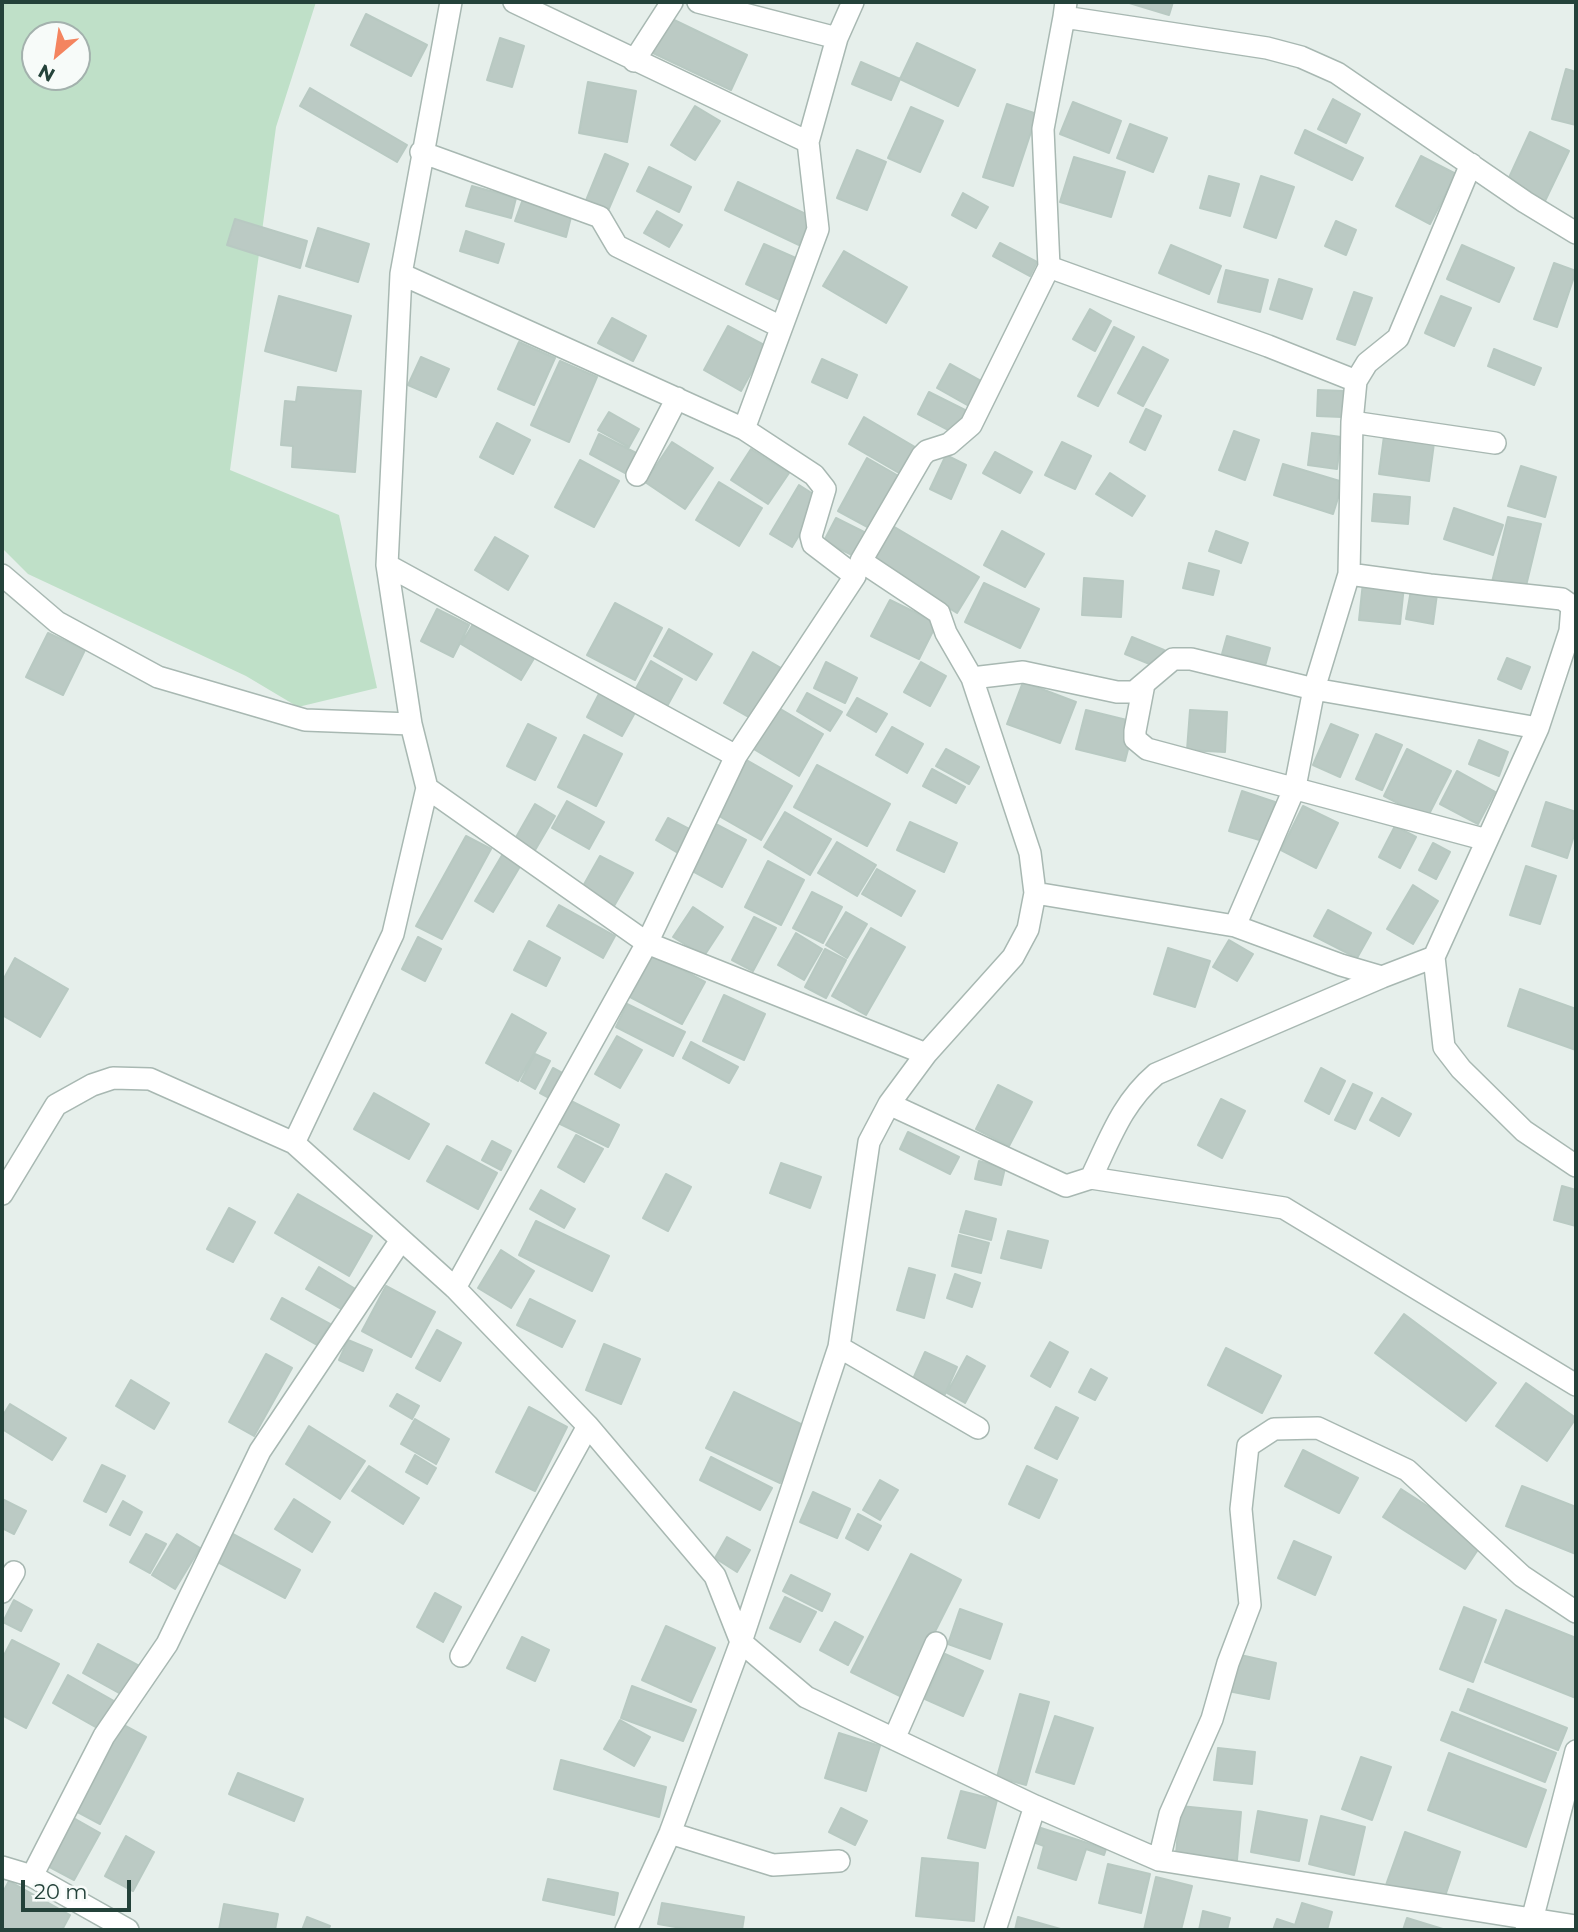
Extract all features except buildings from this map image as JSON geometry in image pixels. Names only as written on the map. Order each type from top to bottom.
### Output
[{"type":"street","points":[[293,1143],[393,934],[427,789],[411,724],[387,565],[401,274],[450,2]]},
{"type":"street","points":[[514,2],[808,142]]},
{"type":"street","points":[[634,61],[673,2]]},
{"type":"street","points":[[698,2],[837,38]]},
{"type":"street","points":[[744,429],[818,229],[808,142],[837,38],[853,2]]},
{"type":"street","points":[[454,1288],[647,943],[736,756],[858,569],[922,456],[927,451],[949,444],[971,425],[1049,267],[1042,129],[1065,10],[1268,48],[1301,57],[1337,73],[1525,202],[1576,233]]},
{"type":"street","points":[[421,152],[600,217],[617,246],[781,327]]},
{"type":"street","points":[[1235,926],[1294,787],[1314,689],[1349,574],[1352,422],[1356,381],[1367,363],[1398,338],[1471,164]]},
{"type":"street","points":[[1049,267],[1268,346],[1356,381]]},
{"type":"street","points":[[401,274],[744,429],[814,475],[825,489],[811,537],[813,544],[939,613],[946,633],[972,678],[1030,853],[1035,894],[1028,929],[1013,957],[926,1054],[889,1104],[869,1142],[839,1347],[741,1642],[670,1833],[626,1930]]},
{"type":"street","points":[[637,475],[677,398]]},
{"type":"street","points":[[1352,422],[1495,443]]},
{"type":"street","points":[[387,565],[736,756]]},
{"type":"street","points":[[1349,574],[1562,598],[1572,606],[1570,631],[1538,728],[1434,957],[1444,1047],[1461,1069],[1524,1131],[1576,1166]]},
{"type":"street","points":[[2,575],[57,622],[158,677],[305,720],[411,724]]},
{"type":"street","points":[[972,678],[1023,672],[1117,692],[1134,692],[1173,659],[1191,659],[1314,689],[1538,728]]},
{"type":"street","points":[[1144,684],[1135,738],[1147,750],[1487,840]]},
{"type":"street","points":[[427,789],[647,943],[926,1054]]},
{"type":"street","points":[[1035,894],[1235,926],[1341,965],[1382,977]]},
{"type":"street","points":[[1091,1178],[1124,1110],[1138,1089],[1156,1074],[1434,957]]},
{"type":"street","points":[[2,1194],[56,1105],[92,1085],[113,1078],[150,1079],[293,1143],[454,1288],[588,1426],[715,1576],[741,1642],[807,1698],[1035,1806],[1159,1860],[1529,1925],[1576,1926]]},
{"type":"street","points":[[889,1104],[1066,1186],[1091,1178],[1284,1208],[1576,1385]]},
{"type":"street","points":[[32,1876],[104,1736],[167,1644],[260,1451],[401,1240]]},
{"type":"street","points":[[839,1347],[978,1428]]},
{"type":"street","points":[[461,1656],[588,1426]]},
{"type":"street","points":[[1159,1860],[1170,1814],[1212,1720],[1228,1663],[1250,1605],[1241,1509],[1248,1446],[1274,1429],[1318,1428],[1407,1471],[1522,1576],[1576,1612]]},
{"type":"street","points":[[2,1592],[14,1572]]},
{"type":"street","points":[[894,1739],[936,1643]]},
{"type":"street","points":[[1529,1925],[1576,1751]]},
{"type":"street","points":[[995,1930],[1035,1806]]},
{"type":"street","points":[[670,1833],[773,1865],[839,1861]]},
{"type":"street","points":[[2,1867],[32,1876],[99,1922],[128,1930]]},
{"type":"green space","points":[[2,2],[316,2],[276,127],[230,470],[339,515],[377,688],[298,707],[246,676],[28,574],[2,548]]}]
